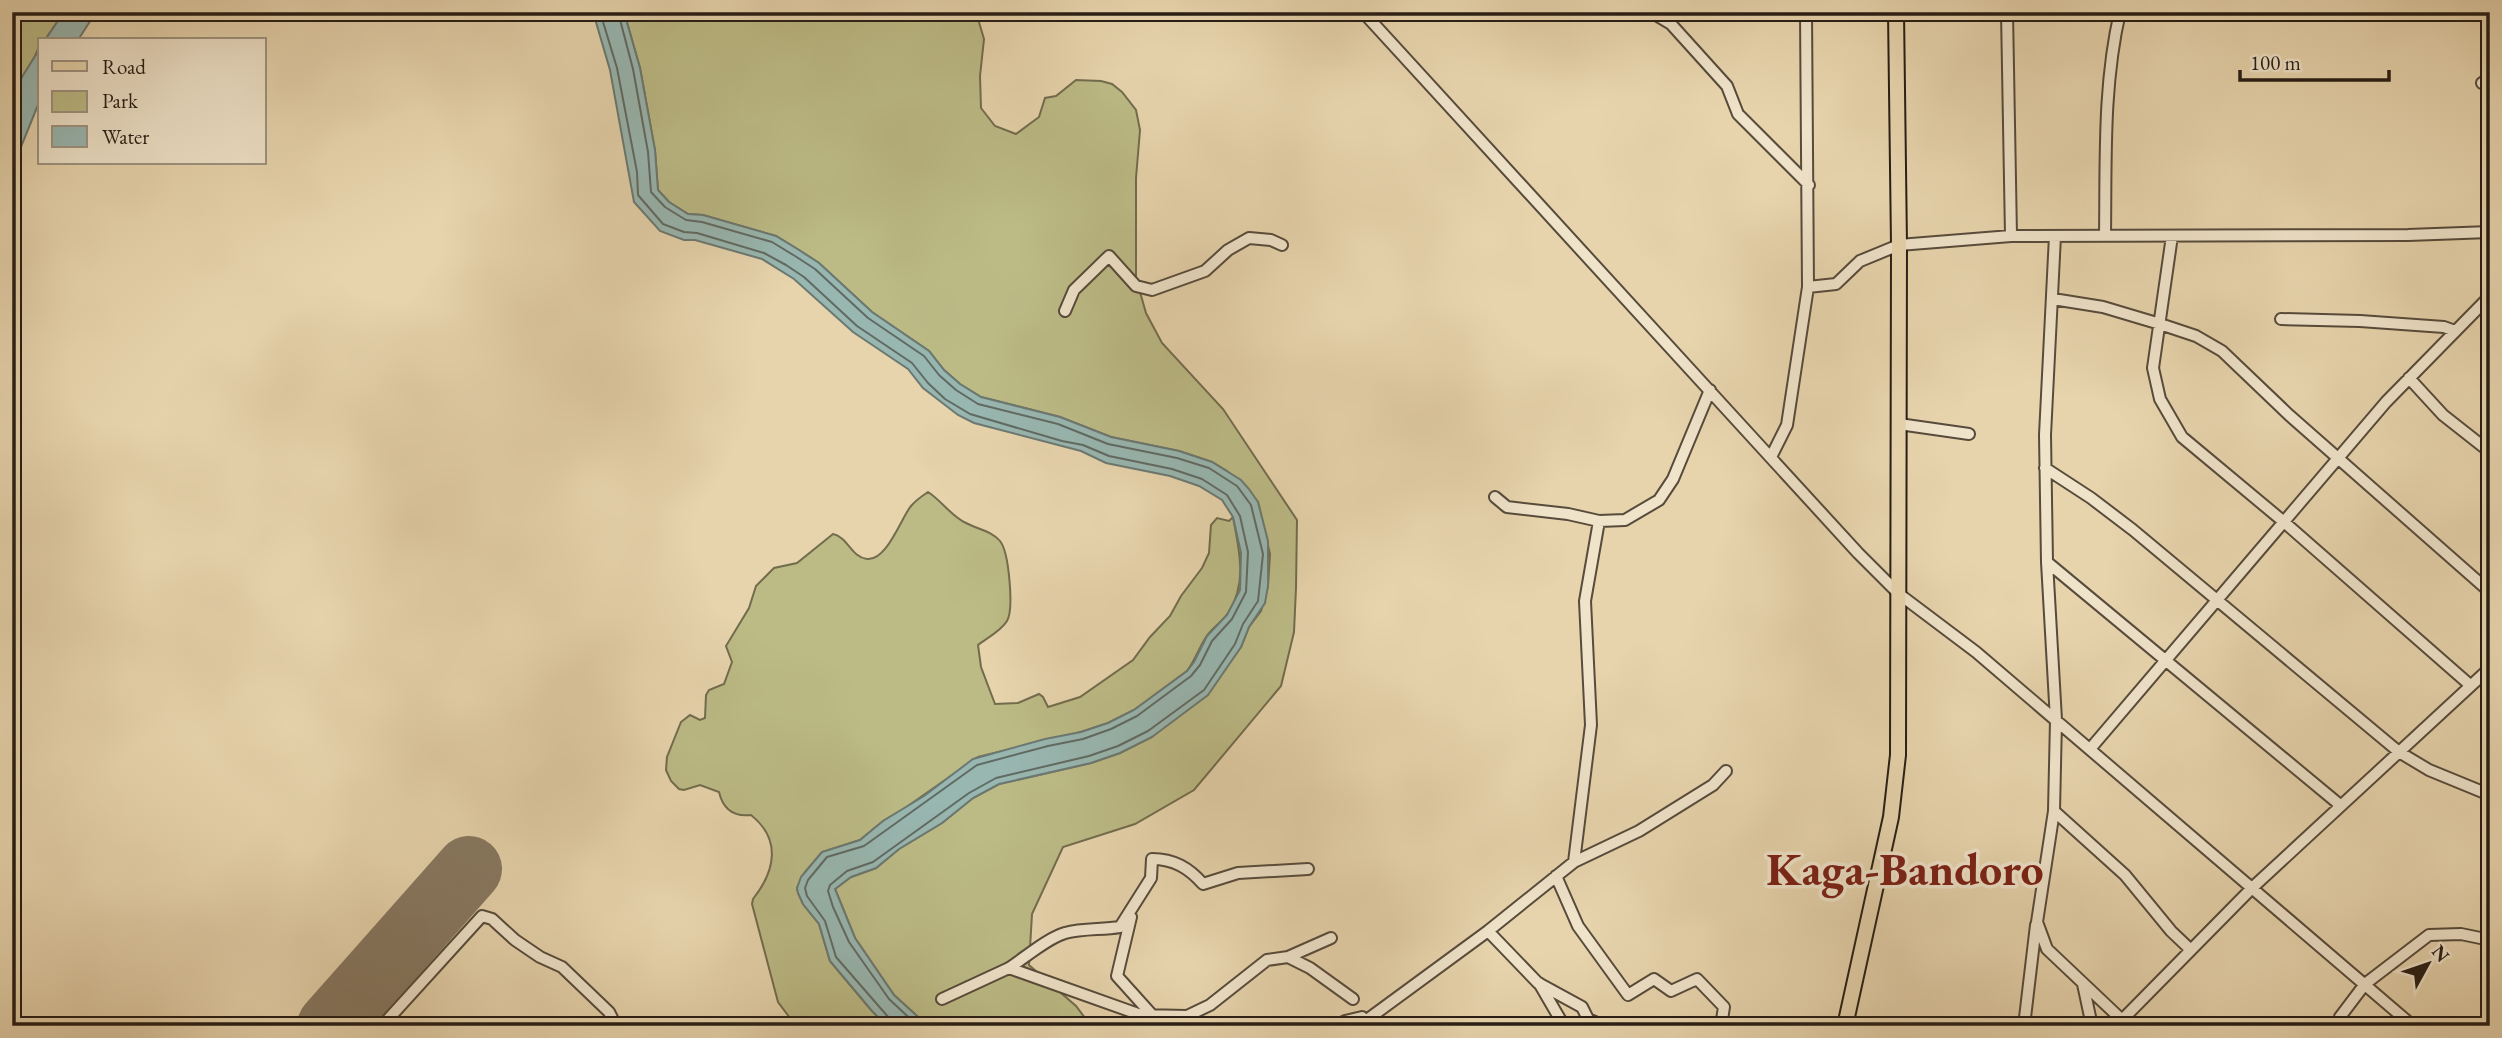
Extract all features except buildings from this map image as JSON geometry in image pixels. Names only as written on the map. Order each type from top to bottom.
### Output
[{"type":"main road","points":[[1845,1026],[1891,817],[1898,755],[1899,245],[1896,12]]},
{"type":"street","points":[[1363,12],[1858,553],[1899,594],[1976,652],[2413,1026]]},
{"type":"street","points":[[1651,12],[1671,24]]},
{"type":"street","points":[[1665,12],[1671,24],[1727,86],[1738,114],[1809,185]]},
{"type":"street","points":[[1771,457],[1787,425],[1808,287],[1806,12]]},
{"type":"street","points":[[2007,12],[2011,236]]},
{"type":"street","points":[[2105,236],[2107,114],[2112,47],[2120,12]]},
{"type":"street","points":[[1808,287],[1836,284],[1860,261],[1899,245],[2011,236],[2408,235],[2490,232]]},
{"type":"street","points":[[2024,1026],[2054,811],[2056,720],[2047,562],[2045,435],[2055,236]]},
{"type":"street","points":[[2172,236],[2154,368],[2160,400],[2182,437],[2284,522],[2470,685]]},
{"type":"street","points":[[1065,311],[1074,290],[1109,256],[1136,286],[1152,290],[1205,271],[1228,250],[1250,238],[1271,240],[1282,245]]},
{"type":"street","points":[[2090,749],[2339,457],[2409,379],[2490,296]]},
{"type":"street","points":[[2053,299],[2103,307],[2160,324],[2196,336],[2222,351],[2289,415],[2490,592]]},
{"type":"street","points":[[2281,320],[2360,321],[2444,327],[2455,331]]},
{"type":"street","points":[[2409,379],[2443,415],[2490,452]]},
{"type":"street","points":[[1495,497],[1507,507],[1568,514],[1599,521],[1625,520],[1659,500],[1673,479],[1710,390]]},
{"type":"street","points":[[1899,424],[1969,434]]},
{"type":"street","points":[[2045,468],[2091,498],[2218,599],[2399,752],[2429,770],[2490,795]]},
{"type":"street","points":[[1574,862],[1591,725],[1585,601],[1599,521]]},
{"type":"street","points":[[2047,562],[2340,805]]},
{"type":"street","points":[[2037,922],[2047,949],[2083,983],[2118,1023],[2252,888],[2490,668]]},
{"type":"street","points":[[1338,1026],[1345,1021],[1363,1019],[1488,930],[1574,862],[1639,831],[1713,785],[1726,771]]},
{"type":"street","points":[[2054,811],[2124,875],[2171,931],[2191,950]]},
{"type":"street","points":[[942,999],[1009,968],[1062,934],[1120,927],[1151,878],[1152,859],[1176,863],[1192,872],[1203,884],[1238,873],[1308,869]]},
{"type":"street","points":[[1556,876],[1578,926],[1628,995],[1654,979],[1671,991],[1697,979],[1724,1007],[1721,1026]]},
{"type":"street","points":[[1133,908],[1117,976],[1162,1026]]},
{"type":"street","points":[[382,1026],[482,916],[492,919],[515,940],[540,957],[562,967],[609,1012],[617,1026]]},
{"type":"street","points":[[1488,930],[1538,983],[1564,1026]]},
{"type":"street","points":[[2350,1026],[2340,1017],[2365,984],[2428,935],[2461,934],[2490,940]]},
{"type":"street","points":[[1009,968],[1141,1015],[1184,1021],[1210,1005],[1267,960],[1288,957],[1331,939]]},
{"type":"street","points":[[1288,957],[1310,968],[1353,999]]},
{"type":"street","points":[[1538,983],[1582,1007],[1588,1019],[1604,1026]]},
{"type":"street","points":[[2083,983],[2092,1026]]},
{"type":"green space","points":[[12,12],[64,12],[46,38],[38,38],[38,48],[12,99]]},
{"type":"green space","points":[[624,12],[976,12],[984,39],[980,76],[981,108],[995,126],[1016,134],[1039,117],[1045,98],[1056,96],[1076,80],[1112,84],[1136,110],[1140,130],[1136,178],[1136,278],[1146,313],[1162,343],[1223,409],[1297,520],[1294,632],[1281,686],[1194,790],[1135,824],[1063,847],[1032,914],[1029,965],[1076,1006],[1091,1026],[928,1026],[894,995],[855,938],[835,889],[851,877],[876,868],[899,849],[942,823],[973,798],[999,784],[1091,763],[1120,753],[1152,737],[1227,666],[1261,611],[1268,586],[1270,554],[1258,502],[1227,471],[1212,462],[1179,451],[1111,437],[1060,417],[981,397],[944,370],[929,351],[872,312],[819,263],[799,250],[776,236],[703,215],[688,214],[669,202],[658,190],[655,151],[640,68]]},
{"type":"green space","points":[[928,492],[961,520],[997,538],[1006,556],[1010,581],[1009,615],[1001,628],[978,645],[981,667],[995,704],[1018,703],[1039,694],[1048,707],[1080,697],[1133,660],[1170,616],[1202,568],[1209,553],[1211,525],[1217,518],[1229,521],[1233,517],[1240,566],[1238,590],[1228,613],[1206,637],[1187,671],[1134,710],[1081,732],[978,757],[883,821],[860,840],[822,852],[805,872],[797,888],[798,893],[819,924],[830,961],[887,1026],[796,1026],[778,1002],[752,904],[770,866],[771,844],[767,834],[751,815],[739,815],[730,811],[719,792],[700,785],[679,789],[666,770],[667,757],[681,722],[690,715],[700,720],[705,718],[706,695],[709,690],[724,684],[732,662],[726,646],[749,608],[756,586],[774,568],[797,563],[833,534],[842,539],[857,555],[867,559],[874,558],[893,538],[911,506]]},
{"type":"water","points":[[64,12],[96,12],[79,38],[46,38]]},
{"type":"water","points":[[593,12],[624,12],[640,68],[655,150],[658,190],[669,202],[688,214],[703,215],[776,236],[799,250],[819,263],[872,312],[929,351],[944,370],[981,397],[1060,417],[1111,437],[1179,451],[1212,462],[1241,480],[1258,502],[1268,541],[1268,586],[1265,603],[1249,627],[1241,647],[1208,695],[1152,737],[1120,753],[1091,763],[999,784],[973,798],[942,823],[899,849],[876,868],[851,877],[835,889],[855,938],[894,995],[928,1026],[887,1026],[872,1011],[830,961],[819,924],[798,893],[801,877],[822,852],[860,840],[973,759],[1108,723],[1134,710],[1187,671],[1207,636],[1227,615],[1240,590],[1241,553],[1233,517],[1222,500],[1199,486],[1170,476],[1106,463],[1081,451],[974,423],[958,415],[923,388],[908,369],[853,332],[794,279],[762,259],[695,240],[684,240],[660,231],[634,202],[610,70]]},
{"type":"water","points":[[38,51],[38,105],[12,169],[12,99]]},
{"type":"runway","points":[[330,1026],[469,869]]},
{"type":"district","name":"Kaga-Bandoro","points":[[1905,869]]}]
